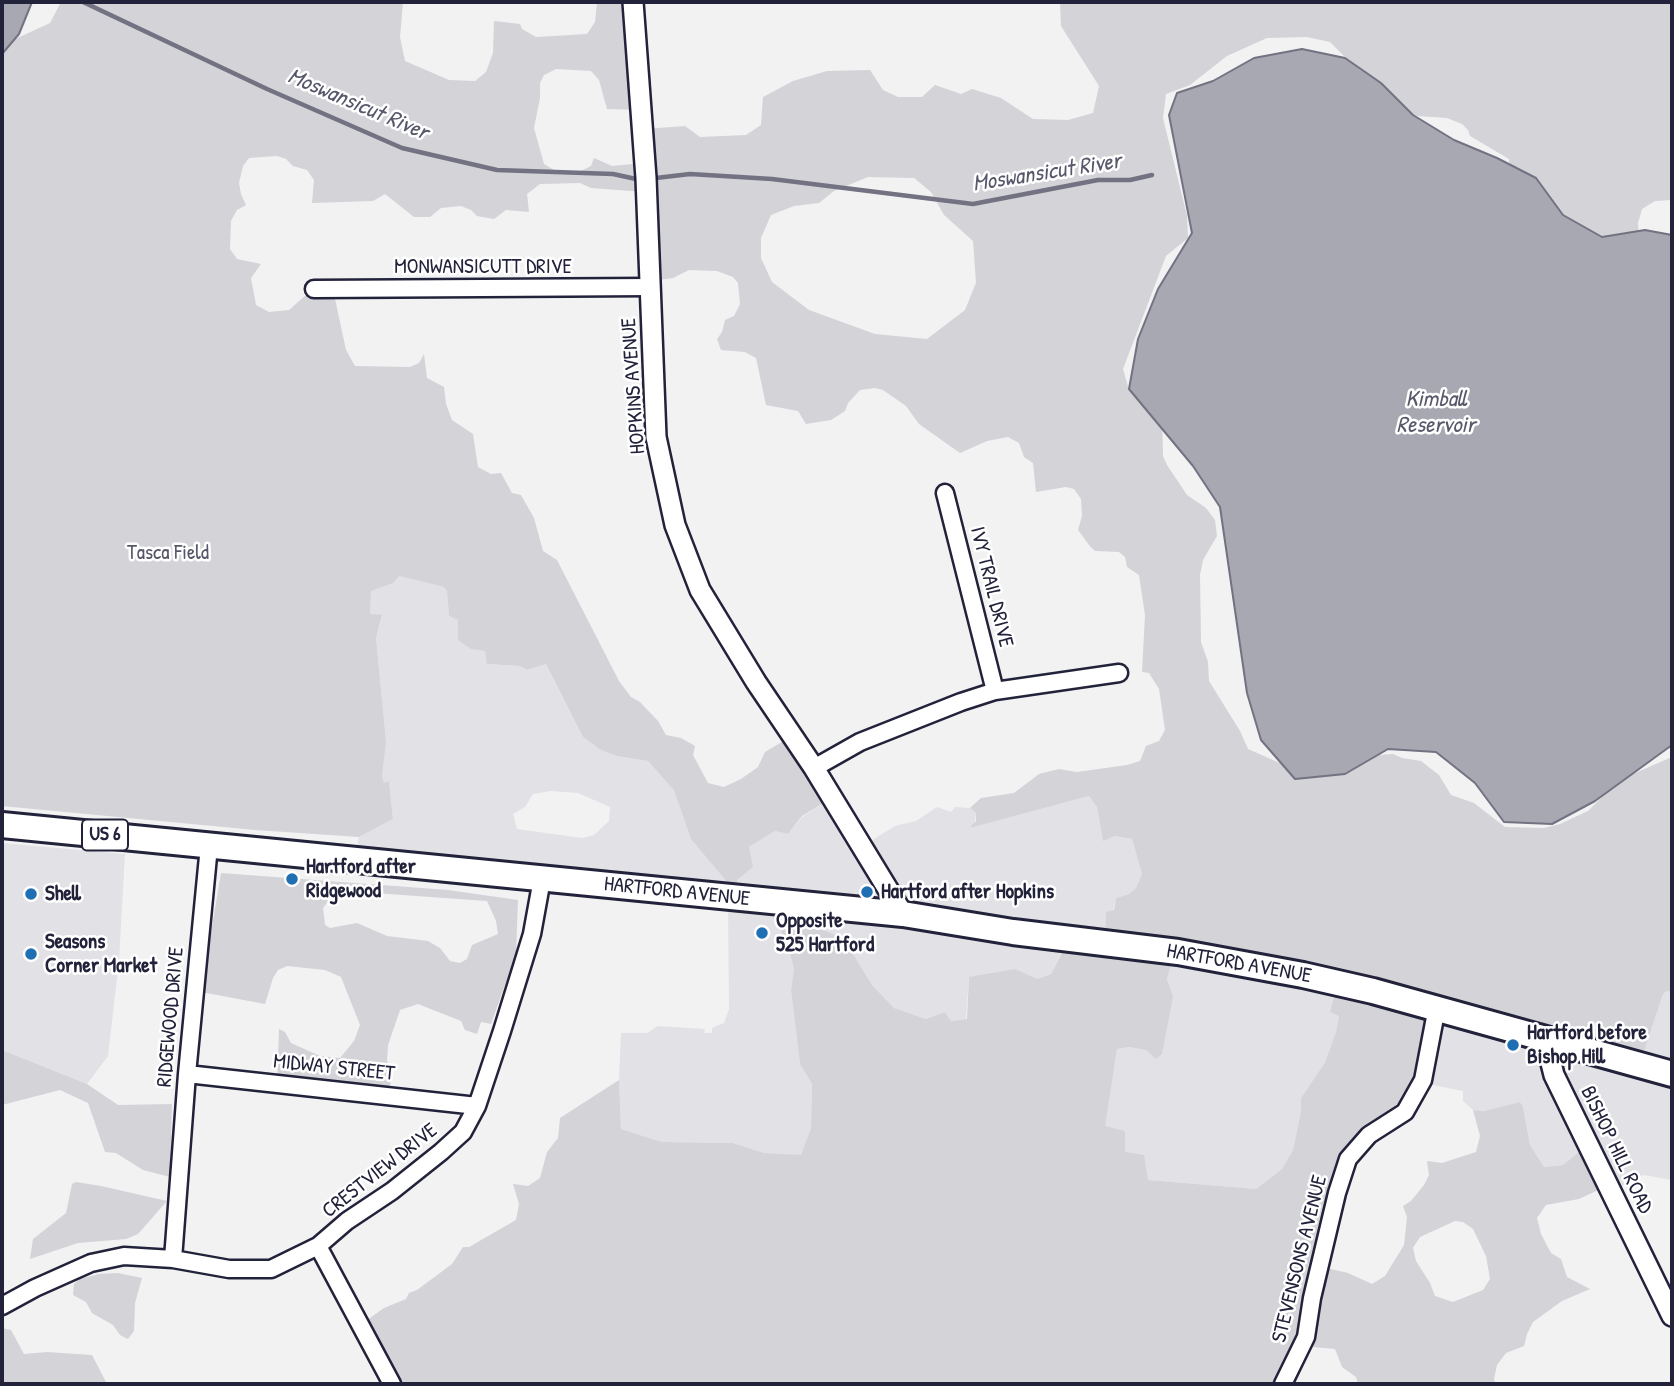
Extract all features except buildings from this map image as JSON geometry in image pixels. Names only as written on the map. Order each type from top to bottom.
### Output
[{"type":"highway","name":"HARTFORD AVENUE","points":[[2,825],[903,914],[1013,932],[1178,952],[1303,975],[1437,1007],[1672,1074]]},
{"type":"street","name":"HOPKINS AVENUE","points":[[633,2],[646,178],[656,437],[674,525],[700,590],[903,914]]},
{"type":"street","name":"MONWANSICUTT DRIVE","points":[[314,289],[651,287]]},
{"type":"street","name":"IVY TRAIL DRIVE","points":[[945,493],[995,691]]},
{"type":"street","points":[[814,768],[860,742],[932,712],[995,691],[1119,673]]},
{"type":"street","name":"RIDGEWOOD DRIVE","points":[[173,1259],[187,1074],[209,846]]},
{"type":"street","name":"CRESTVIEW DRIVE","points":[[2,1306],[92,1263],[124,1256],[173,1259],[229,1269],[271,1269],[318,1246],[347,1221],[441,1153],[463,1132],[477,1106],[531,934],[542,879]]},
{"type":"street","name":"STEVENSONS AVENUE","points":[[1283,1384],[1306,1337],[1312,1298],[1337,1193],[1348,1159],[1369,1135],[1405,1112],[1423,1080],[1437,1007]]},
{"type":"street","name":"BISHOP HILL ROAD","points":[[1545,1039],[1555,1075],[1672,1316]]},
{"type":"street","name":"MIDWAY STREET","points":[[187,1074],[477,1106]]},
{"type":"street","points":[[318,1246],[392,1384]]},
{"type":"shaded area","points":[[399,576],[444,587],[447,590],[449,616],[458,620],[464,643],[471,649],[485,651],[488,664],[520,666],[527,670],[546,664],[583,737],[601,750],[617,756],[648,761],[675,790],[691,839],[735,889],[749,847],[775,831],[788,834],[802,817],[832,798],[866,844],[895,826],[916,821],[937,807],[951,812],[955,807],[970,808],[976,813],[974,827],[1089,796],[1097,807],[1103,840],[1115,836],[1132,839],[1142,874],[1136,888],[1129,894],[1116,898],[1105,941],[1062,951],[1051,974],[1037,979],[969,977],[966,1019],[951,1021],[945,1012],[926,1019],[894,1008],[872,985],[852,952],[781,939],[789,950],[794,969],[791,990],[800,1064],[812,1084],[811,1128],[801,1156],[764,1153],[733,1143],[662,1142],[621,1129],[621,1033],[647,1033],[658,1026],[705,1029],[704,1033],[712,1033],[712,1028],[724,1023],[729,1009],[728,906],[353,865],[359,837],[393,819],[389,781],[384,784],[382,776],[382,750],[386,741],[376,638],[382,616],[370,614],[371,590]],"holes":[[[551,791],[578,793],[610,807],[609,821],[594,835],[582,838],[517,829],[513,814],[525,807],[533,794]]]},
{"type":"shaded area","points":[[2,843],[125,854],[119,961],[108,1056],[87,1084],[2,1050]]},
{"type":"shaded area","points":[[1175,951],[1339,983],[1336,1032],[1326,1063],[1301,1098],[1293,1150],[1282,1169],[1256,1189],[1148,1180],[1104,1126],[1117,1049],[1129,1047],[1146,1050],[1156,1059],[1172,997],[1167,979]]},
{"type":"shaded area","points":[[1672,992],[1672,1180],[1644,1175],[1614,1190],[1588,1146],[1563,1165],[1544,1167],[1530,1145],[1520,1102],[1484,1111],[1473,1110],[1463,1101],[1463,1091],[1423,1083],[1438,1009],[1641,1061],[1663,994]]},
{"type":"green space","name":"Tasca Field","points":[[61,2],[403,2],[400,37],[405,61],[449,80],[475,81],[486,72],[493,53],[494,21],[520,24],[522,29],[536,37],[587,34],[595,22],[597,2],[633,2],[641,110],[607,109],[599,80],[591,71],[556,69],[544,75],[540,83],[534,128],[544,164],[554,170],[579,172],[591,166],[594,158],[612,166],[643,163],[644,129],[685,126],[700,137],[746,135],[761,125],[763,97],[793,81],[827,71],[870,70],[883,90],[898,97],[922,97],[935,85],[961,94],[972,89],[1001,98],[1033,119],[1068,120],[1093,113],[1099,86],[1061,26],[1060,2],[1672,2],[1672,200],[1655,201],[1642,209],[1638,223],[1640,258],[1618,257],[1511,176],[1509,159],[1470,136],[1462,124],[1447,118],[1417,116],[1399,111],[1330,42],[1307,37],[1267,38],[1227,56],[1190,85],[1166,94],[1163,118],[1187,216],[1188,238],[1166,256],[1123,369],[1129,390],[1140,387],[1162,413],[1163,456],[1167,465],[1187,495],[1206,508],[1215,520],[1217,536],[1203,560],[1200,575],[1201,642],[1208,662],[1209,681],[1248,749],[1300,772],[1378,755],[1393,754],[1421,761],[1439,775],[1451,795],[1474,803],[1505,827],[1544,828],[1588,811],[1619,780],[1672,757],[1672,992],[1663,994],[1641,1061],[1444,1009],[1423,1082],[1349,1157],[1322,1267],[1348,1273],[1372,1284],[1385,1276],[1404,1245],[1407,1217],[1403,1206],[1411,1201],[1424,1185],[1429,1175],[1427,1161],[1442,1163],[1476,1152],[1480,1136],[1473,1110],[1484,1111],[1520,1102],[1530,1145],[1544,1167],[1563,1165],[1588,1145],[1609,1185],[1579,1199],[1546,1205],[1537,1218],[1541,1234],[1551,1253],[1561,1259],[1567,1277],[1590,1289],[1562,1301],[1533,1322],[1524,1346],[1506,1353],[1497,1365],[1495,1384],[1358,1384],[1356,1377],[1342,1367],[1335,1349],[1303,1346],[1283,1384],[386,1384],[356,1328],[384,1308],[406,1299],[409,1293],[452,1264],[463,1247],[469,1247],[516,1220],[519,1204],[513,1184],[528,1186],[540,1178],[547,1152],[558,1138],[560,1118],[619,1080],[621,1129],[662,1142],[733,1143],[764,1153],[801,1155],[811,1128],[812,1084],[800,1064],[791,990],[794,969],[789,950],[781,939],[783,920],[800,921],[835,935],[852,952],[872,985],[894,1008],[926,1019],[945,1012],[951,1021],[967,1019],[969,977],[1015,969],[1037,979],[1051,974],[1070,937],[1105,941],[1106,912],[1114,910],[1116,898],[1129,894],[1136,888],[1142,874],[1132,839],[1115,836],[1103,841],[1097,807],[1089,796],[974,827],[970,827],[976,821],[976,813],[970,808],[981,798],[1014,793],[1039,774],[1059,769],[1077,772],[1140,761],[1146,746],[1159,741],[1165,730],[1159,689],[1149,673],[1142,672],[1145,615],[1139,575],[1127,567],[1125,557],[1119,552],[1095,551],[1089,545],[1078,530],[1082,516],[1081,499],[1074,489],[1066,487],[1036,492],[1033,463],[1024,457],[1019,443],[1008,437],[987,441],[960,453],[919,424],[906,406],[883,390],[875,388],[860,390],[848,403],[845,411],[831,420],[806,424],[798,411],[766,405],[756,358],[745,352],[721,350],[717,339],[725,320],[734,316],[740,304],[738,283],[733,277],[717,271],[689,270],[673,278],[652,281],[645,192],[591,188],[580,183],[540,184],[527,194],[529,212],[506,210],[494,219],[477,216],[461,206],[441,208],[430,217],[414,217],[385,194],[373,201],[312,203],[314,180],[307,170],[293,166],[286,159],[277,156],[249,158],[243,166],[239,183],[246,205],[237,210],[231,221],[230,249],[237,259],[261,264],[251,278],[256,305],[269,312],[289,310],[306,295],[327,292],[334,294],[346,350],[355,366],[410,367],[419,363],[424,354],[427,378],[444,387],[452,420],[473,434],[478,467],[491,474],[501,473],[512,493],[521,495],[534,518],[543,551],[557,560],[619,681],[631,697],[640,702],[658,721],[666,735],[681,738],[695,746],[693,755],[708,783],[724,787],[741,779],[758,767],[765,752],[792,736],[832,798],[802,816],[788,834],[775,831],[749,847],[753,867],[738,879],[734,890],[691,839],[674,790],[648,761],[617,756],[601,750],[583,737],[546,664],[527,670],[520,666],[487,664],[485,651],[471,649],[458,640],[458,620],[449,616],[447,591],[444,587],[399,576],[393,583],[371,591],[370,614],[382,615],[376,638],[386,741],[382,776],[384,783],[389,781],[393,819],[359,837],[2,806],[2,52],[11,41],[50,23]],"holes":[[[868,177],[914,178],[931,192],[944,215],[973,241],[976,283],[965,310],[927,339],[875,334],[809,310],[772,282],[761,258],[761,238],[771,215],[794,206],[819,203],[834,191]],[[1175,951],[1338,983],[1330,1012],[1339,1016],[1336,1032],[1325,1063],[1301,1098],[1293,1150],[1282,1169],[1256,1189],[1148,1180],[1144,1155],[1125,1152],[1125,1131],[1105,1126],[1117,1049],[1129,1047],[1146,1050],[1156,1059],[1162,1054],[1173,997],[1167,979]],[[1455,1221],[1463,1222],[1473,1229],[1486,1256],[1490,1279],[1483,1290],[1453,1302],[1435,1296],[1416,1261],[1413,1248],[1420,1237]]]},
{"type":"green space","points":[[221,873],[448,890],[518,900],[516,954],[491,1024],[481,1022],[477,1034],[465,1030],[461,1021],[418,1004],[400,1010],[388,1045],[387,1061],[393,1075],[385,1101],[277,1086],[279,1029],[285,1032],[291,1043],[320,1056],[340,1058],[354,1041],[360,1025],[341,977],[325,970],[287,966],[278,970],[273,978],[265,1004],[201,992]],"holes":[[[346,891],[487,901],[496,921],[498,934],[472,945],[467,959],[460,963],[450,961],[440,948],[428,941],[387,936],[357,923],[330,928],[325,925],[323,908],[333,895]]]},
{"type":"green space","points":[[2,1050],[87,1084],[118,1105],[172,1104],[170,1177],[143,1170],[116,1153],[105,1152],[88,1103],[60,1090],[2,1105]]},
{"type":"green space","points":[[76,1182],[167,1201],[138,1234],[126,1239],[78,1243],[30,1259],[33,1239],[66,1213],[72,1184]]},
{"type":"green space","points":[[118,1273],[142,1278],[135,1303],[134,1331],[128,1339],[120,1335],[113,1325],[92,1313],[86,1302],[73,1295],[74,1284],[80,1279]]},
{"type":"green space","points":[[2,1328],[11,1330],[24,1354],[47,1352],[92,1355],[107,1384],[2,1384]]},
{"type":"water","points":[[2,2],[32,2],[19,34],[2,54]]},
{"type":"water","name":"Kimball Reservoir","points":[[1302,49],[1345,58],[1381,83],[1413,115],[1454,140],[1536,178],[1563,215],[1602,237],[1645,230],[1672,235],[1672,745],[1595,801],[1552,824],[1504,822],[1475,783],[1436,752],[1388,749],[1345,774],[1295,779],[1261,740],[1247,693],[1220,507],[1193,466],[1129,389],[1138,339],[1158,289],[1192,233],[1169,115],[1177,93],[1213,81],[1254,58]]},
{"type":"waterway","name":"Moswansicut River","points":[[83,2],[267,89],[402,148],[497,170],[613,174],[636,179]]},
{"type":"waterway","name":"Moswansicut River","points":[[656,178],[690,174],[772,179],[973,204],[1098,180],[1130,180],[1152,175]]},
{"type":"place","name":"Hartford after Ridgewood","points":[[292,879]]},
{"type":"place","name":"Hartford after Hopkins","points":[[867,892]]},
{"type":"place","name":"Shell","points":[[31,894]]},
{"type":"place","name":"Opposite 525 Hartford","points":[[762,933]]},
{"type":"place","name":"Seasons Corner Market","points":[[31,954]]},
{"type":"place","name":"Hartford before Bishop Hill","points":[[1513,1045]]}]
